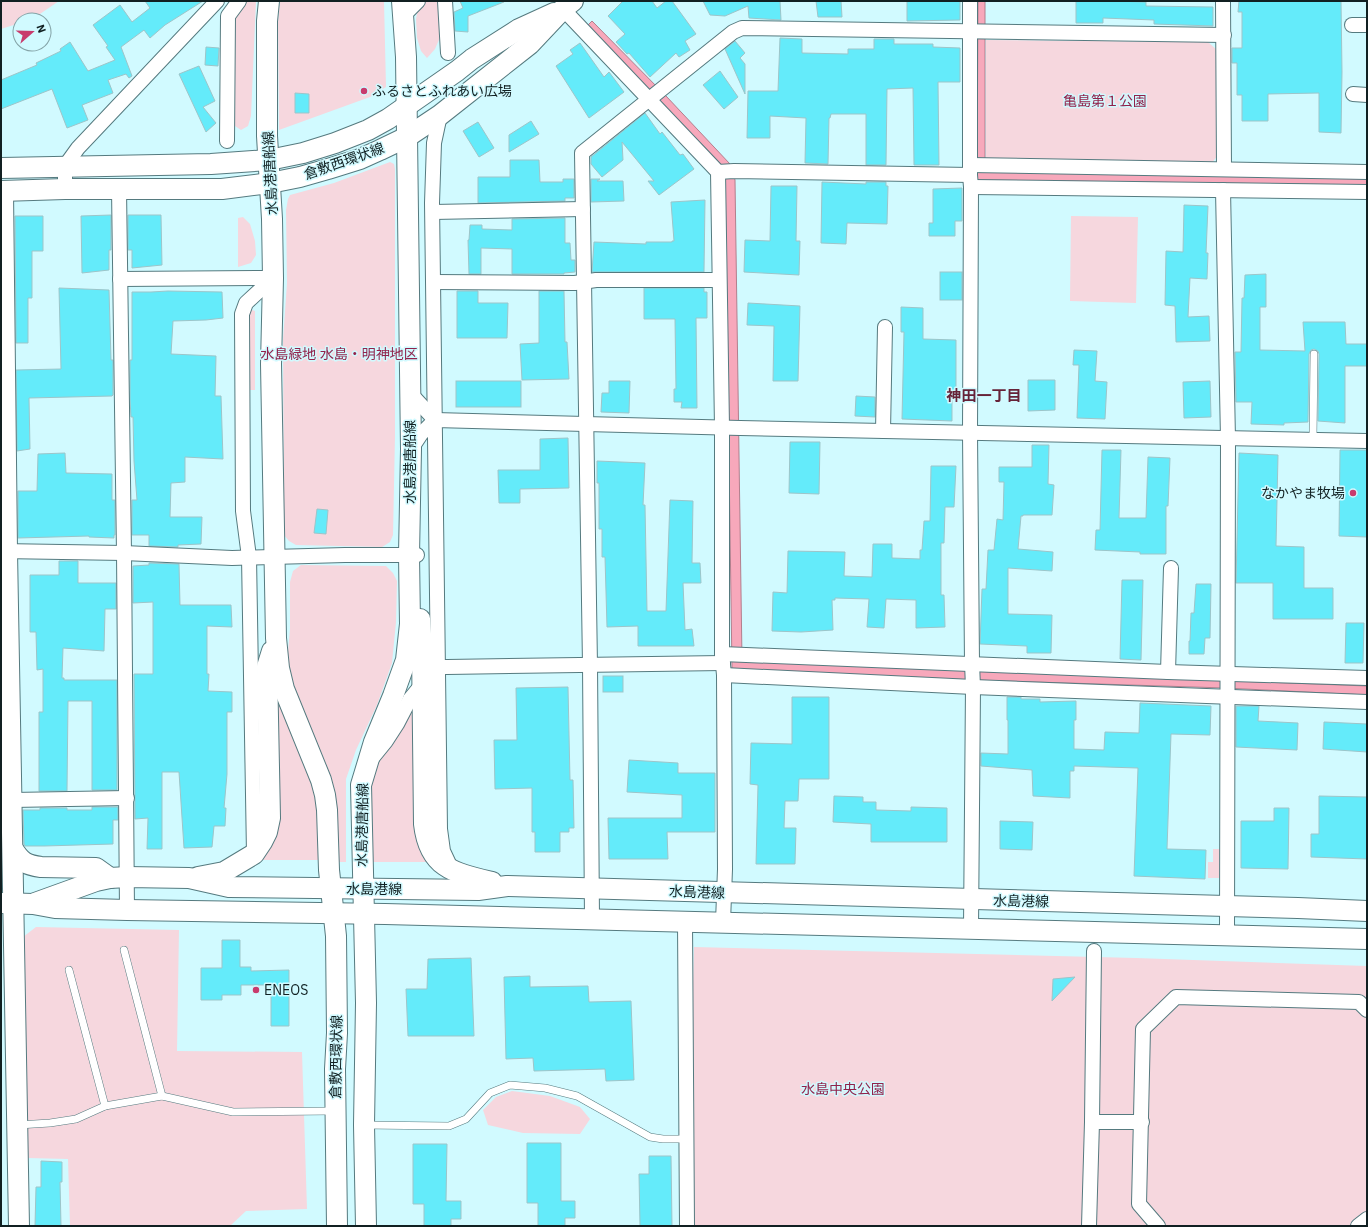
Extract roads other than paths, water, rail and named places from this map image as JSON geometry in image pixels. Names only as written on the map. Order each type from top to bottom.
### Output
[{"type":"main road","name":"水島港唐船線","points":[[269,1],[267,21],[267,136],[272,219],[271,364],[276,638],[279,668],[284,689],[321,780],[325,795],[331,888]]},
{"type":"main road","name":"水島港唐船線","points":[[364,914],[362,889],[361,785],[366,765],[406,660],[410,624],[413,555],[406,4]]},
{"type":"main road","name":"倉敷西環状線","points":[[1,168],[211,164],[269,160],[303,153],[335,143],[368,130],[388,119],[407,107],[485,50],[519,29],[568,5]]},
{"type":"main road","name":"倉敷西環状線","points":[[2,191],[65,189],[222,189],[270,184],[300,177],[353,161],[407,137],[440,115],[530,44],[568,5]]},
{"type":"main road","points":[[2,191],[5,647],[16,904],[19,1226]]},
{"type":"main road","points":[[413,555],[422,649],[424,824],[427,843],[433,855],[444,866],[459,874],[507,886]]},
{"type":"main road","points":[[188,878],[224,872],[254,854],[267,832],[270,818],[267,667],[276,638]]},
{"type":"main road","points":[[13,849],[18,858],[32,866],[96,868],[119,877]]},
{"type":"main road","name":"水島港線","points":[[16,904],[96,881],[119,877],[188,878],[229,887],[478,890],[507,886],[1367,911]]},
{"type":"main road","name":"倉敷西環状線","points":[[331,888],[336,936],[337,1033],[335,1069],[337,1226]]},
{"type":"main road","name":"水島港線","points":[[16,904],[55,908],[127,910],[723,922],[1367,939]]},
{"type":"main road","name":"倉敷西環状線","points":[[364,914],[366,1003],[364,1125],[366,1226]]},
{"type":"street","points":[[65,189],[65,166],[85,140],[217,1]]},
{"type":"street","points":[[228,140],[228,16],[239,1]]},
{"type":"street","points":[[445,1],[448,53]]},
{"type":"street","points":[[970,1],[978,32],[970,433],[973,676],[971,929]]},
{"type":"street","points":[[1223,1],[1228,439],[1227,936]]},
{"type":"street","points":[[568,5],[654,94],[725,172],[719,280],[729,428],[723,922]]},
{"type":"street","points":[[1352,25],[1367,25]]},
{"type":"street","points":[[592,919],[585,281],[582,153],[733,32],[742,28],[1224,35]]},
{"type":"street","points":[[440,115],[434,143],[433,212],[437,667],[440,828],[443,851],[452,869]]},
{"type":"street","points":[[725,172],[975,172],[1225,180],[1367,192]]},
{"type":"street","points":[[975,172],[1225,180],[1367,172]]},
{"type":"street","points":[[119,189],[127,798],[119,877],[127,910]]},
{"type":"street","points":[[433,212],[583,208]]},
{"type":"street","points":[[120,279],[272,278]]},
{"type":"street","points":[[254,854],[249,557],[243,511],[242,314],[246,303],[272,278]]},
{"type":"street","points":[[434,282],[575,283],[585,281],[719,280]]},
{"type":"street","points":[[883,431],[885,327]]},
{"type":"street","points":[[410,393],[435,420],[729,428],[1367,441]]},
{"type":"street","points":[[412,449],[421,434],[435,420]]},
{"type":"street","points":[[4,551],[124,553],[232,558],[413,555]]},
{"type":"street","points":[[1168,672],[1171,568]]},
{"type":"street","points":[[422,649],[437,667]]},
{"type":"street","points":[[725,661],[744,655],[973,676],[1168,672],[1227,685],[1367,702]]},
{"type":"street","points":[[366,765],[386,741],[410,699],[437,667],[725,661],[973,676],[1227,685],[1367,678]]},
{"type":"street","points":[[12,800],[127,798]]},
{"type":"street","points":[[685,922],[686,1226]]},
{"type":"street","points":[[1089,1226],[1094,951]]},
{"type":"street","points":[[1158,1226],[1139,1204],[1143,1029],[1176,997],[1359,1002],[1367,1010]]},
{"type":"street","points":[[1092,1122],[1142,1122]]},
{"type":"street","points":[[1358,1226],[1367,1219]]},
{"type":"lane","points":[[1313,439],[1314,354]]},
{"type":"lane","points":[[124,950],[162,1096]]},
{"type":"lane","points":[[69,970],[105,1106]]},
{"type":"lane","points":[[364,1125],[449,1126],[466,1119],[490,1093],[510,1085],[545,1088],[577,1096],[650,1137],[663,1139],[686,1139]]},
{"type":"lane","points":[[18,1125],[50,1124],[76,1119],[105,1106],[162,1096],[233,1112],[336,1111]]},
{"type":"place","name":"ふるさとふれあい広場","points":[[364,91]]},
{"type":"place","name":"なかやま牧場","points":[[1353,493]]},
{"type":"place","name":"ENEOS","points":[[256,990]]},
{"type":"district","name":"神田一丁目","points":[[984,396]]},
{"type":"park label","name":"亀島第１公園","points":[[1105,101]]},
{"type":"park label","name":"水島緑地 水島・明神地区","points":[[339,354]]},
{"type":"park label","name":"水島中央公園","points":[[843,1089]]}]
